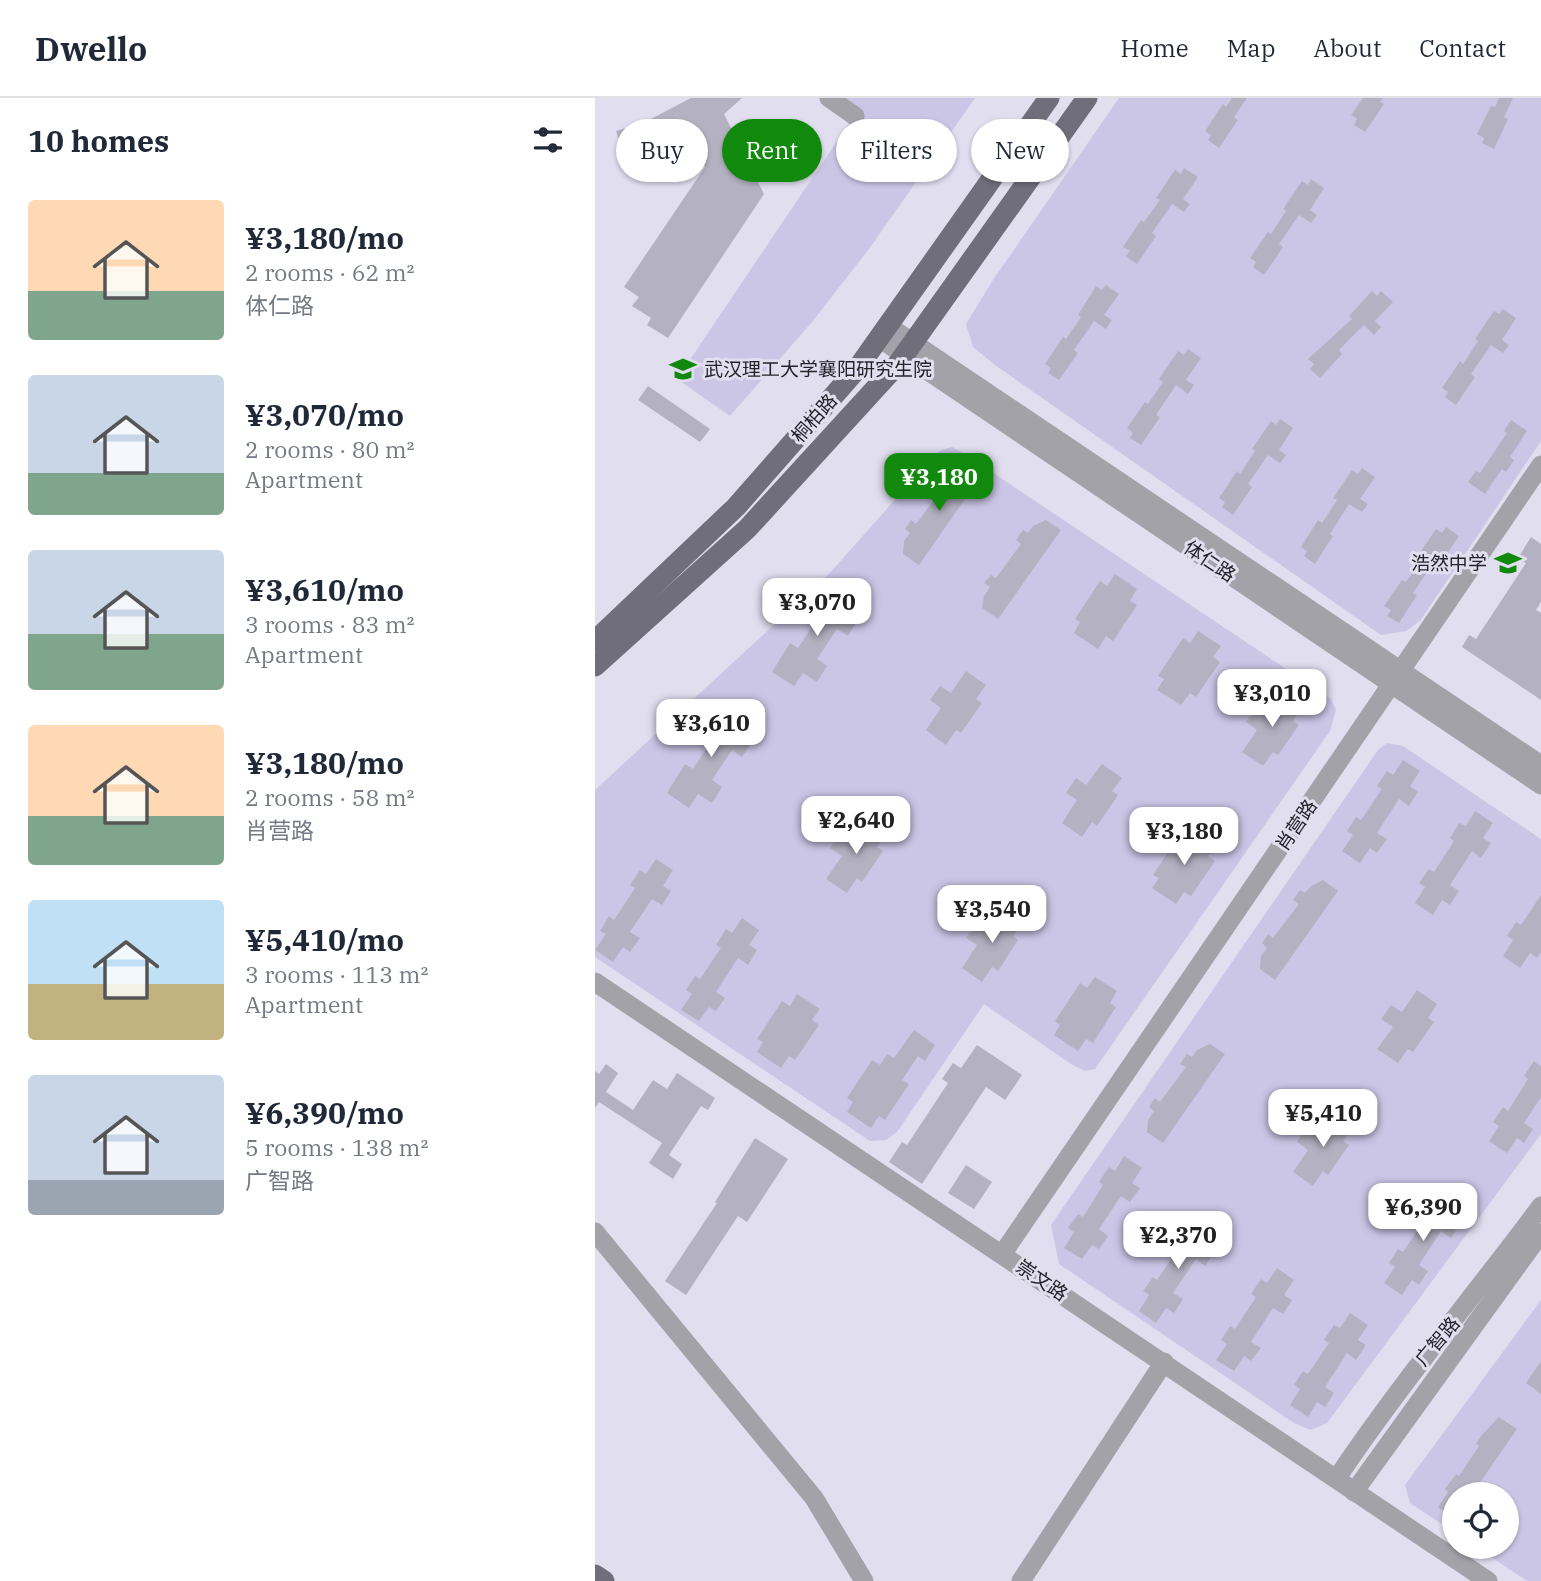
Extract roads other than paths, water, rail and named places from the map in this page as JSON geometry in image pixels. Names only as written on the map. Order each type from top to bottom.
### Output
[{"type":"main road","name":"桐柏路","points":[[595,641],[736,507],[857,369],[1049,98]]},
{"type":"main road","points":[[595,666],[747,529],[909,349],[1087,98]]},
{"type":"main road","points":[[595,1575],[604,1581]]},
{"type":"street","points":[[829,98],[855,116]]},
{"type":"street","name":"体仁路","points":[[883,332],[1397,678],[1541,785]]},
{"type":"street","name":"肖营路","points":[[1003,1254],[1541,465]]},
{"type":"street","name":"体仁路","points":[[1397,678],[1541,765]]},
{"type":"street","name":"崇文路","points":[[595,982],[1488,1581]]},
{"type":"street","name":"广智路","points":[[1336,1478],[1423,1357],[1464,1309],[1541,1206]]},
{"type":"street","points":[[595,1232],[814,1498],[864,1581]]},
{"type":"street","name":"广智路","points":[[1354,1492],[1541,1233]]},
{"type":"street","points":[[1021,1581],[1164,1362]]},
{"type":"place","name":"武汉理工大学襄阳研究生院","points":[[683,369]]},
{"type":"place","name":"浩然中学","points":[[1508,563]]}]
